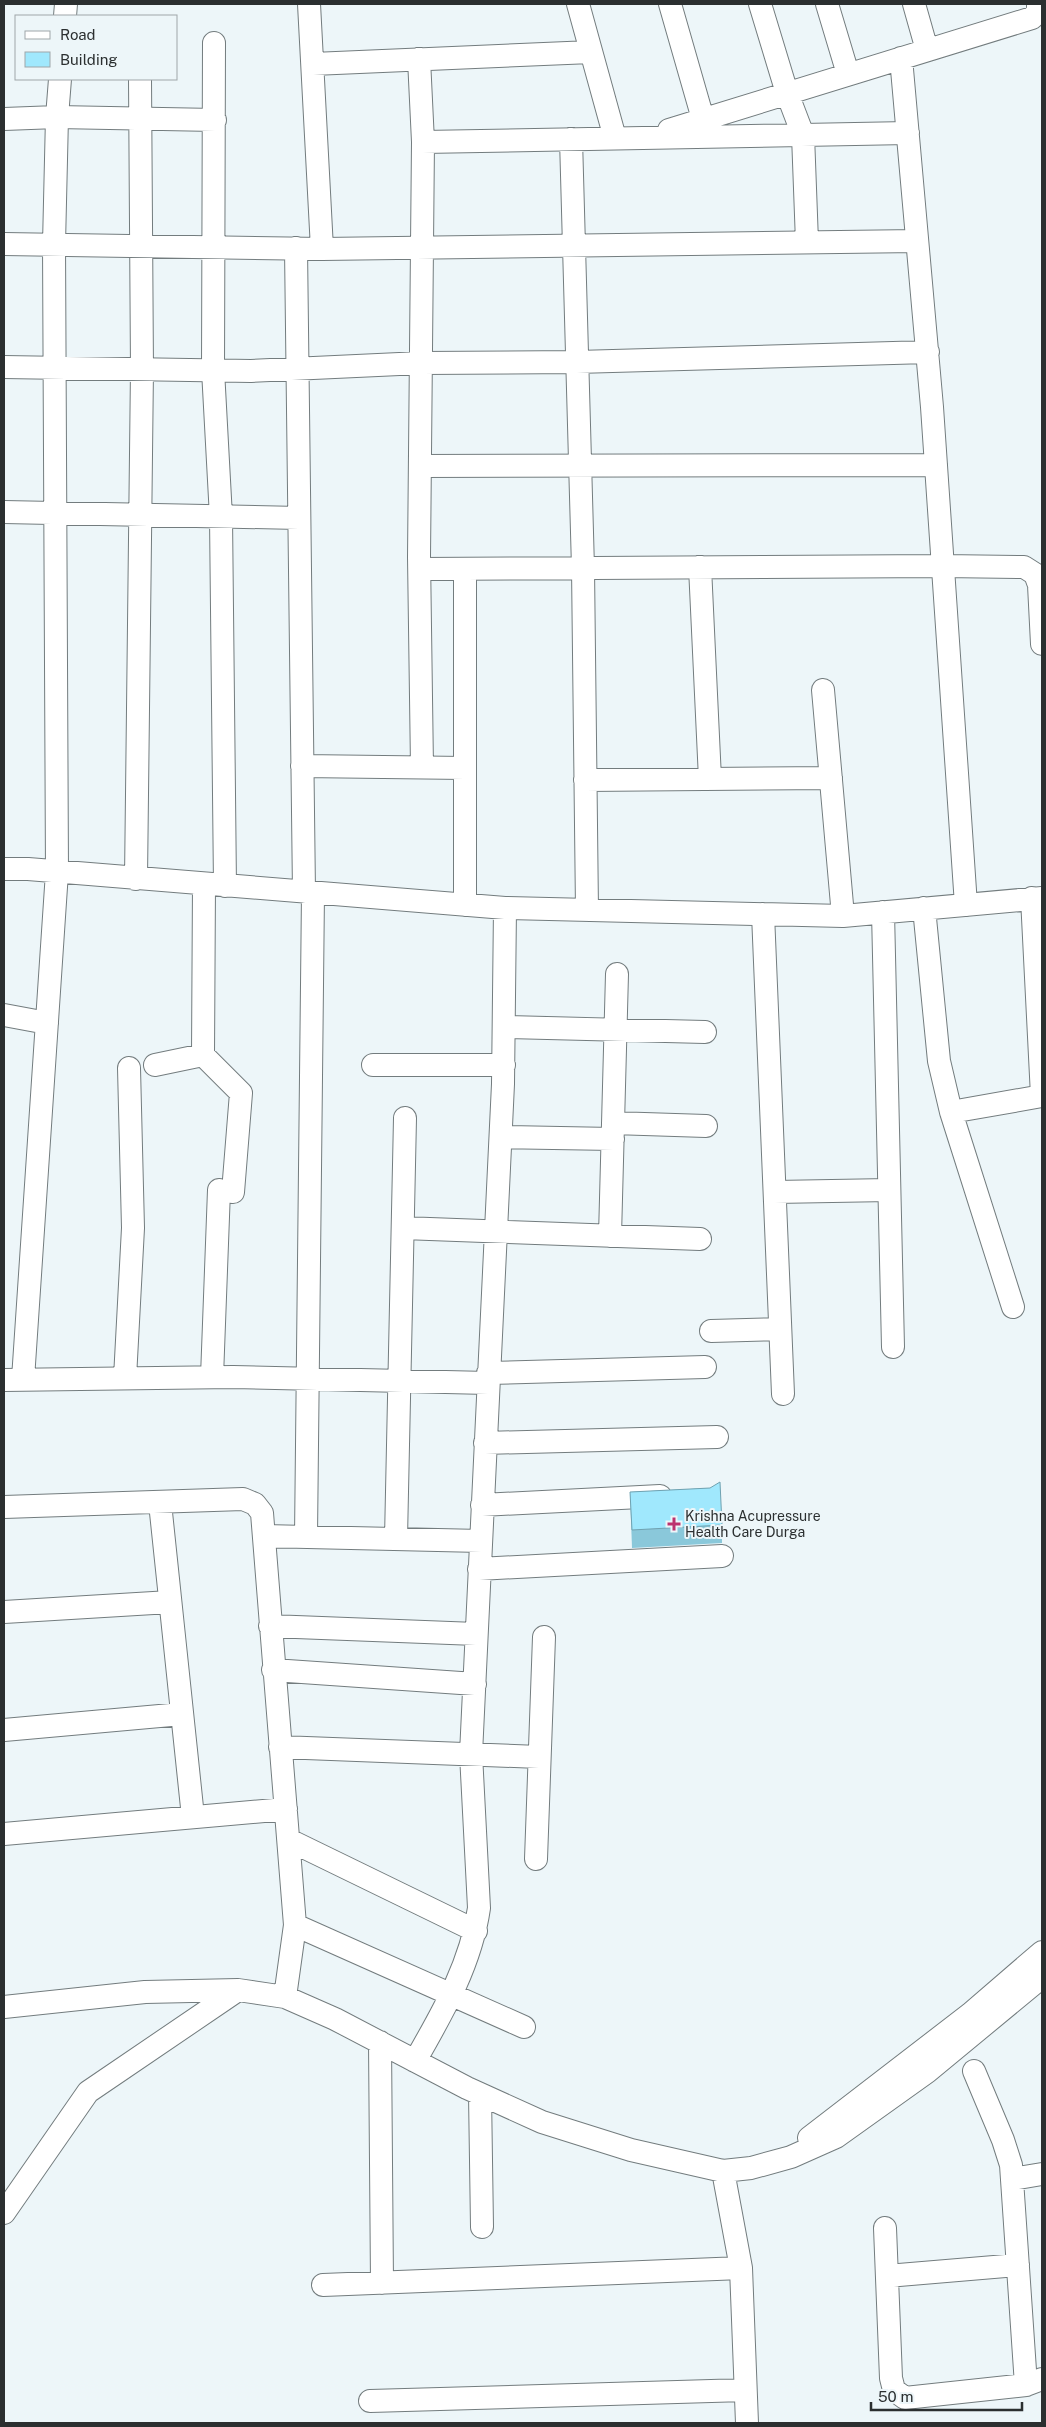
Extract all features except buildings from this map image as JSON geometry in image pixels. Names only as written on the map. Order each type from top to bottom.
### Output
[{"type":"street","points":[[310,4],[322,249]]},
{"type":"street","points":[[578,4],[615,138]]},
{"type":"street","points":[[670,4],[703,119]]},
{"type":"street","points":[[760,4],[787,93],[804,135],[807,242]]},
{"type":"street","points":[[827,4],[848,74]]},
{"type":"street","points":[[914,4],[927,50]]},
{"type":"street","points":[[644,137],[1032,18],[1038,12],[1038,4]]},
{"type":"street","points":[[212,1377],[226,1191],[241,1093],[203,1055],[215,885],[221,516],[213,370],[215,247],[214,43]]},
{"type":"street","points":[[313,64],[592,52]]},
{"type":"street","points":[[901,58],[928,352],[966,905]]},
{"type":"street","points":[[419,60],[423,142],[420,466],[422,767]]},
{"type":"street","points":[[60,80],[57,117],[54,244],[57,872],[47,1023],[14,1379],[212,1377],[401,1381],[705,1368]]},
{"type":"street","points":[[136,879],[142,369],[140,80]]},
{"type":"street","points":[[4,119],[57,117],[214,120]]},
{"type":"street","points":[[423,142],[908,134]]},
{"type":"street","points":[[571,139],[583,568],[587,910]]},
{"type":"street","points":[[4,244],[322,249],[918,241]]},
{"type":"street","points":[[296,248],[302,766],[309,893],[306,1537]]},
{"type":"street","points":[[4,367],[213,370],[421,363],[577,362],[928,352]]},
{"type":"street","points":[[420,466],[580,464],[936,465]]},
{"type":"street","points":[[4,512],[299,518]]},
{"type":"street","points":[[700,567],[710,779]]},
{"type":"street","points":[[420,569],[1024,567],[1035,574],[1039,584],[1042,644]]},
{"type":"street","points":[[465,569],[465,905]]},
{"type":"street","points":[[823,690],[843,916]]},
{"type":"street","points":[[302,766],[465,768]]},
{"type":"street","points":[[585,780],[831,778]]},
{"type":"street","points":[[4,869],[505,908],[843,916],[1037,898],[1042,1096],[951,1112]]},
{"type":"street","points":[[415,2061],[452,1995],[476,1931],[479,1908],[471,1754],[504,1064],[505,908]]},
{"type":"street","points":[[924,908],[940,1061],[951,1112],[1013,1307]]},
{"type":"street","points":[[883,912],[893,1347]]},
{"type":"street","points":[[763,914],[783,1394]]},
{"type":"street","points":[[610,1236],[617,974]]},
{"type":"street","points":[[4,1015],[47,1023]]},
{"type":"street","points":[[504,1028],[705,1032]]},
{"type":"street","points":[[155,1065],[203,1055]]},
{"type":"street","points":[[374,1065],[504,1064]]},
{"type":"street","points":[[124,1378],[133,1228],[129,1068]]},
{"type":"street","points":[[396,1539],[401,1381],[405,1118]]},
{"type":"street","points":[[501,1137],[706,1126]]},
{"type":"street","points":[[775,1192],[889,1190]]},
{"type":"street","points":[[403,1228],[700,1240]]},
{"type":"street","points":[[712,1331],[780,1329]]},
{"type":"street","points":[[485,1443],[717,1437]]},
{"type":"street","points":[[482,1504],[679,1495]]},
{"type":"street","points":[[4,1507],[243,1499],[255,1504],[262,1513],[273,1670],[295,1925],[285,1997]]},
{"type":"street","points":[[160,1503],[193,1817]]},
{"type":"street","points":[[264,1536],[481,1541]]},
{"type":"street","points":[[479,1569],[722,1556]]},
{"type":"street","points":[[4,1612],[170,1602]]},
{"type":"street","points":[[270,1626],[476,1634]]},
{"type":"street","points":[[536,1859],[544,1637]]},
{"type":"street","points":[[273,1670],[475,1684]]},
{"type":"street","points":[[4,1730],[182,1714]]},
{"type":"street","points":[[280,1747],[539,1757]]},
{"type":"street","points":[[4,1834],[286,1809]]},
{"type":"street","points":[[289,1840],[476,1931]]},
{"type":"street","points":[[295,1925],[524,2028]]},
{"type":"street","points":[[791,2157],[809,2138],[970,2014],[1042,1952]]},
{"type":"street","points":[[4,2007],[145,1992],[238,1990],[285,1997],[380,2042],[480,2094],[551,2125],[631,2150],[723,2171],[751,2168],[791,2157],[836,2137],[927,2072],[1042,1977]]},
{"type":"street","points":[[4,2213],[88,2092],[238,1990]]},
{"type":"street","points":[[380,2042],[382,2283]]},
{"type":"street","points":[[885,2228],[890,2378],[894,2390],[905,2398],[1034,2382],[1018,2264],[1011,2164],[974,2071]]},
{"type":"street","points":[[480,2094],[482,2226]]},
{"type":"street","points":[[723,2171],[742,2268],[746,2423]]},
{"type":"street","points":[[1012,2179],[1042,2174]]},
{"type":"street","points":[[887,2276],[1018,2264]]},
{"type":"street","points":[[322,2285],[742,2268]]},
{"type":"street","points":[[370,2401],[745,2390]]},
{"type":"place","name":"Krishna Acupressure Health Care Durga","points":[[674,1524]]}]
